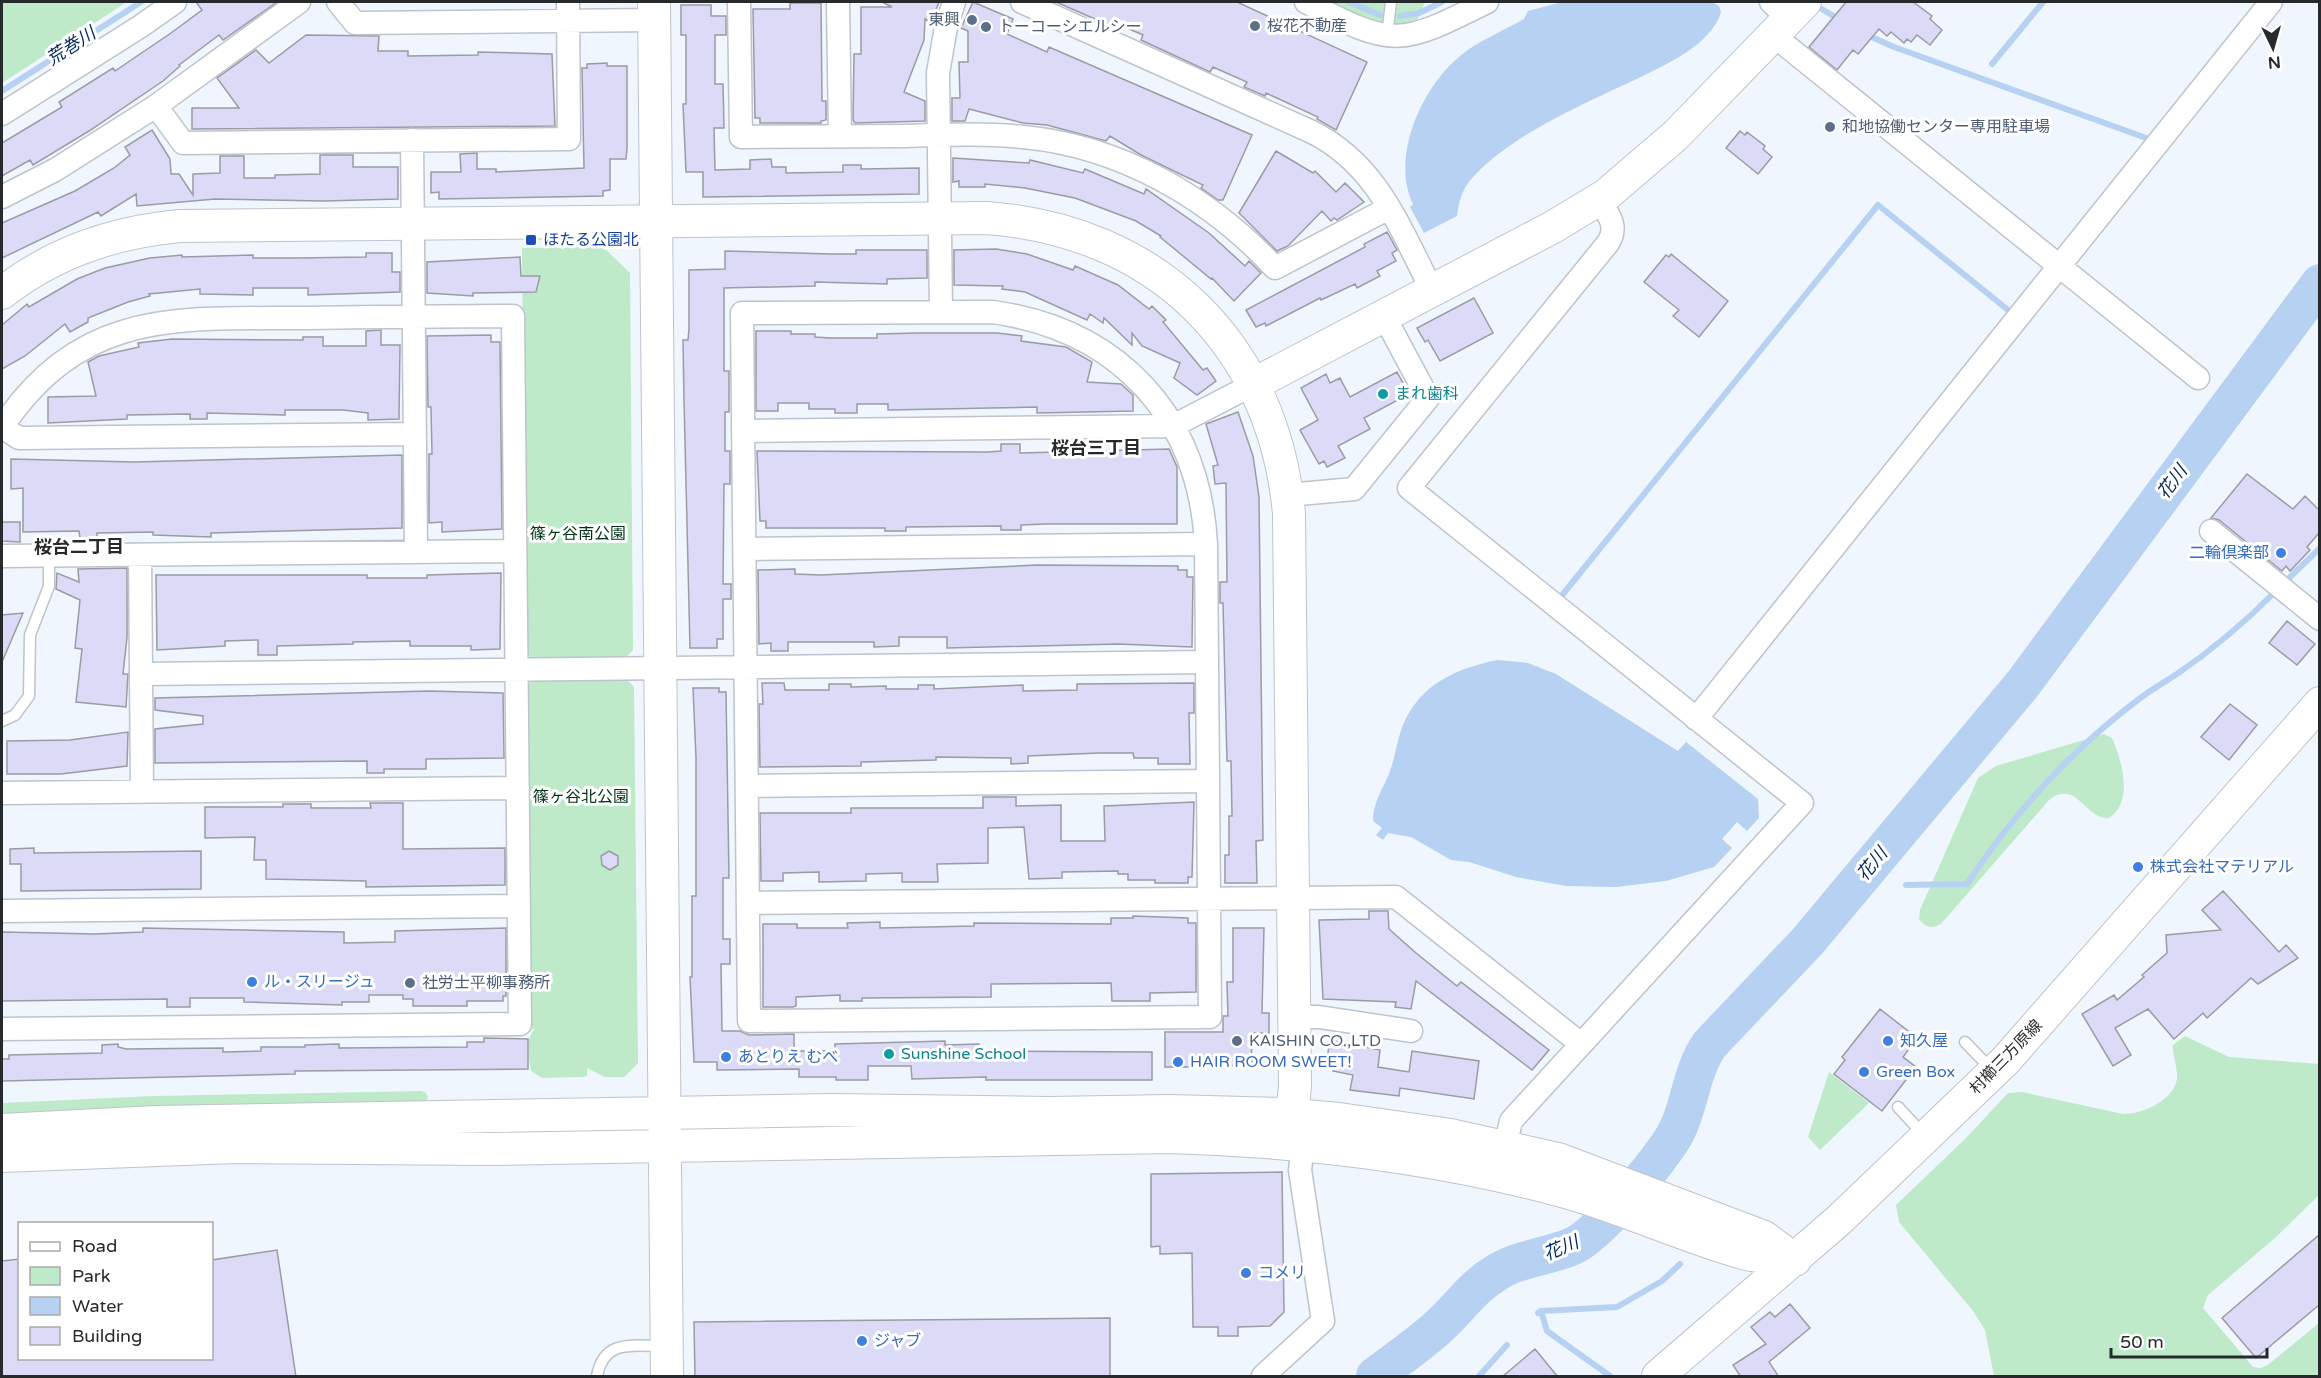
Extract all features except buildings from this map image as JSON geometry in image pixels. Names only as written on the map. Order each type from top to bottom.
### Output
[{"type":"street","points":[[2,114],[175,2]]},
{"type":"street","points":[[2,196],[55,170],[156,106],[299,2]]},
{"type":"street","points":[[338,2],[355,23],[568,11],[654,11],[667,1361]]},
{"type":"street","points":[[740,2],[741,137],[989,135],[1043,140],[1098,153],[1132,165],[1166,181],[1205,206],[1234,228],[1275,268],[1389,208]]},
{"type":"street","points":[[838,2],[840,136]]},
{"type":"street","points":[[941,311],[938,73],[946,27],[954,2]]},
{"type":"street","points":[[1022,2],[1329,141],[1359,164],[1389,208],[1432,291]]},
{"type":"street","points":[[1306,2],[1362,31],[1386,36],[1410,36],[1425,32],[1487,2]]},
{"type":"street","points":[[1696,718],[2271,2]]},
{"type":"street","points":[[156,106],[183,143],[569,139],[568,11]]},
{"type":"street","points":[[744,431],[1173,426],[1553,227],[1599,200],[1654,157],[1784,14],[2059,266],[2198,378]]},
{"type":"street","points":[[412,140],[416,552]]},
{"type":"street","points":[[1517,1149],[1511,1121],[1802,803],[1410,488],[1612,237],[1613,223],[1599,200]]},
{"type":"street","points":[[2,293],[40,266],[67,253],[94,243],[150,229],[412,224],[986,218],[1044,225],[1100,242],[1159,276],[1196,306],[1234,351],[1254,384],[1273,429],[1288,495],[1293,1115]]},
{"type":"street","points":[[941,311],[993,312],[1020,316],[1070,332],[1115,360],[1136,377],[1173,426],[1192,466],[1200,491],[1206,544],[1210,1017],[749,1021],[742,313],[941,311]]},
{"type":"street","points":[[2,1029],[520,1024],[513,316],[201,319],[148,324],[97,342],[67,359],[32,388],[2,427],[19,438],[414,434]]},
{"type":"street","points":[[1288,495],[1354,489],[1428,398],[1384,316]]},
{"type":"street","points":[[2211,531],[2319,619]]},
{"type":"street","points":[[745,549],[1206,544]]},
{"type":"street","points":[[2,556],[515,551]]},
{"type":"street","points":[[140,555],[142,792]]},
{"type":"street","points":[[141,674],[1207,662]]},
{"type":"street","name":"村櫛三方原線","points":[[1658,1377],[1795,1260],[1994,1072],[2319,703]]},
{"type":"street","points":[[747,786],[1208,781]]},
{"type":"street","points":[[2,793],[518,788]]},
{"type":"street","points":[[748,903],[1396,897],[1581,1044]]},
{"type":"street","points":[[2,911],[519,906]]},
{"type":"street","points":[[1294,1017],[1319,1017],[1411,1031]]},
{"type":"street","points":[[2,1130],[156,1122],[831,1110],[1048,1113],[1170,1111],[1293,1115],[1395,1126],[1517,1149],[1586,1168],[1653,1208],[1745,1254],[1795,1260]]},
{"type":"street","points":[[2,1156],[236,1146],[489,1149],[1170,1137],[1303,1145],[1397,1158],[1653,1208]]},
{"type":"street","points":[[1263,1377],[1323,1321],[1300,1170],[1303,1145]]},
{"type":"lane","points":[[1386,36],[1391,2]]},
{"type":"lane","points":[[2,721],[15,716],[24,707],[29,696],[30,635],[49,586],[50,556]]},
{"type":"lane","points":[[1965,1042],[1994,1072]]},
{"type":"lane","points":[[1898,1107],[1926,1137]]},
{"type":"lane","points":[[597,1377],[604,1356],[614,1348],[667,1361]]},
{"type":"green space","points":[[2,2],[127,2],[2,83]]},
{"type":"green space","points":[[1329,2],[1425,2],[1416,23],[1391,24],[1351,13]]},
{"type":"green space","name":"篠ヶ谷南公園","points":[[603,247],[630,273],[633,650],[623,661],[535,662],[526,652],[522,248]]},
{"type":"green space","name":"篠ヶ谷北公園","points":[[623,676],[634,687],[638,1063],[624,1077],[605,1077],[587,1068],[587,1076],[583,1077],[542,1078],[531,1071],[529,1055],[530,1037],[535,1029],[529,1029],[526,687],[535,677]]},
{"type":"green space","points":[[2104,734],[2112,738],[2124,780],[2124,791],[2117,811],[2109,818],[2101,817],[2068,794],[2060,794],[2050,799],[1941,924],[1934,927],[1926,926],[1919,919],[1920,910],[1978,778],[1996,766]]},
{"type":"green space","points":[[2185,1036],[2229,1057],[2319,1064],[2319,1195],[2275,1238],[2208,1295],[2203,1308],[2253,1367],[2261,1368],[2269,1364],[2319,1323],[2319,1376],[1994,1376],[1985,1330],[1973,1311],[1899,1222],[1896,1205],[1966,1138],[2008,1093],[2022,1092],[2123,1114],[2139,1112],[2156,1105],[2170,1094],[2174,1087],[2177,1075],[2173,1045]]},
{"type":"green space","points":[[1829,1072],[1869,1103],[1820,1150],[1808,1137]]},
{"type":"green space","points":[[421,1091],[428,1097],[426,1102],[2,1116],[2,1103],[155,1096]]},
{"type":"water","points":[[1562,2],[1712,2],[1719,6],[1721,12],[1709,33],[1678,58],[1551,121],[1504,149],[1466,186],[1457,216],[1424,233],[1410,207],[1413,204],[1407,185],[1405,165],[1408,145],[1422,104],[1446,69],[1460,56],[1524,19],[1528,11]]},
{"type":"water","points":[[1498,660],[1528,663],[1556,674],[1678,751],[1686,742],[1758,799],[1759,818],[1747,831],[1737,822],[1722,839],[1732,848],[1714,867],[1666,881],[1616,887],[1566,886],[1516,877],[1469,862],[1451,860],[1411,837],[1388,833],[1383,840],[1376,835],[1382,828],[1373,821],[1375,808],[1389,774],[1403,725],[1410,711],[1430,689],[1454,673]]},
{"type":"waterway","name":"荒巻川","points":[[2,91],[141,2]]},
{"type":"waterway","name":"荒巻川","points":[[1349,2],[1380,15]]},
{"type":"waterway","name":"荒巻川","points":[[1400,16],[1419,13],[1442,2]]},
{"type":"waterway","points":[[1992,64],[2043,2]]},
{"type":"waterway","points":[[1820,8],[1840,20]]},
{"type":"waterway","points":[[1865,34],[1894,47],[2149,139]]},
{"type":"waterway","points":[[1563,594],[1878,205],[2013,314]]},
{"type":"waterway","name":"花川","points":[[1375,1376],[1429,1335],[1487,1279],[1514,1264],[1573,1246],[1596,1229],[1638,1185],[1676,1132],[1682,1120],[1697,1068],[1710,1044],[1807,942],[2022,685],[2320,283]]},
{"type":"waterway","points":[[2286,581],[2320,548]]},
{"type":"waterway","points":[[1906,885],[1967,884],[2025,807],[2069,759],[2143,696],[2177,674],[2240,625],[2275,592]]},
{"type":"waterway","points":[[1538,1313],[1617,1307],[1662,1281],[1680,1264]]},
{"type":"waterway","points":[[1541,1311],[1547,1331],[1610,1376]]},
{"type":"waterway","points":[[1479,1376],[1507,1345]]},
{"type":"place","name":"東興","points":[[972,20]]},
{"type":"place","name":"桜花不動産","points":[[1255,26]]},
{"type":"place","name":"トーコーシエルシー","points":[[986,27]]},
{"type":"place","name":"和地協働センター専用駐車場","points":[[1830,127]]},
{"type":"place","name":"ほたる公園北","points":[[531,240]]},
{"type":"place","name":"まれ歯科","points":[[1383,394]]},
{"type":"place","name":"二輪倶楽部","points":[[2281,553]]},
{"type":"place","name":"株式会社マテリアル","points":[[2138,867]]},
{"type":"place","name":"ル・スリージュ","points":[[252,982]]},
{"type":"place","name":"社労士平柳事務所","points":[[410,983]]},
{"type":"place","name":"KAISHIN CO.,LTD","points":[[1237,1041]]},
{"type":"place","name":"知久屋","points":[[1888,1041]]},
{"type":"place","name":"Sunshine School","points":[[889,1054]]},
{"type":"place","name":"あとりえ むべ","points":[[726,1057]]},
{"type":"place","name":"HAIR ROOM SWEET!","points":[[1178,1062]]},
{"type":"place","name":"Green Box","points":[[1864,1072]]},
{"type":"place","name":"コメリ","points":[[1246,1273]]},
{"type":"place","name":"ジャブ","points":[[862,1341]]},
{"type":"district","name":"桜台三丁目","points":[[1096,448]]},
{"type":"district","name":"桜台二丁目","points":[[79,547]]}]
